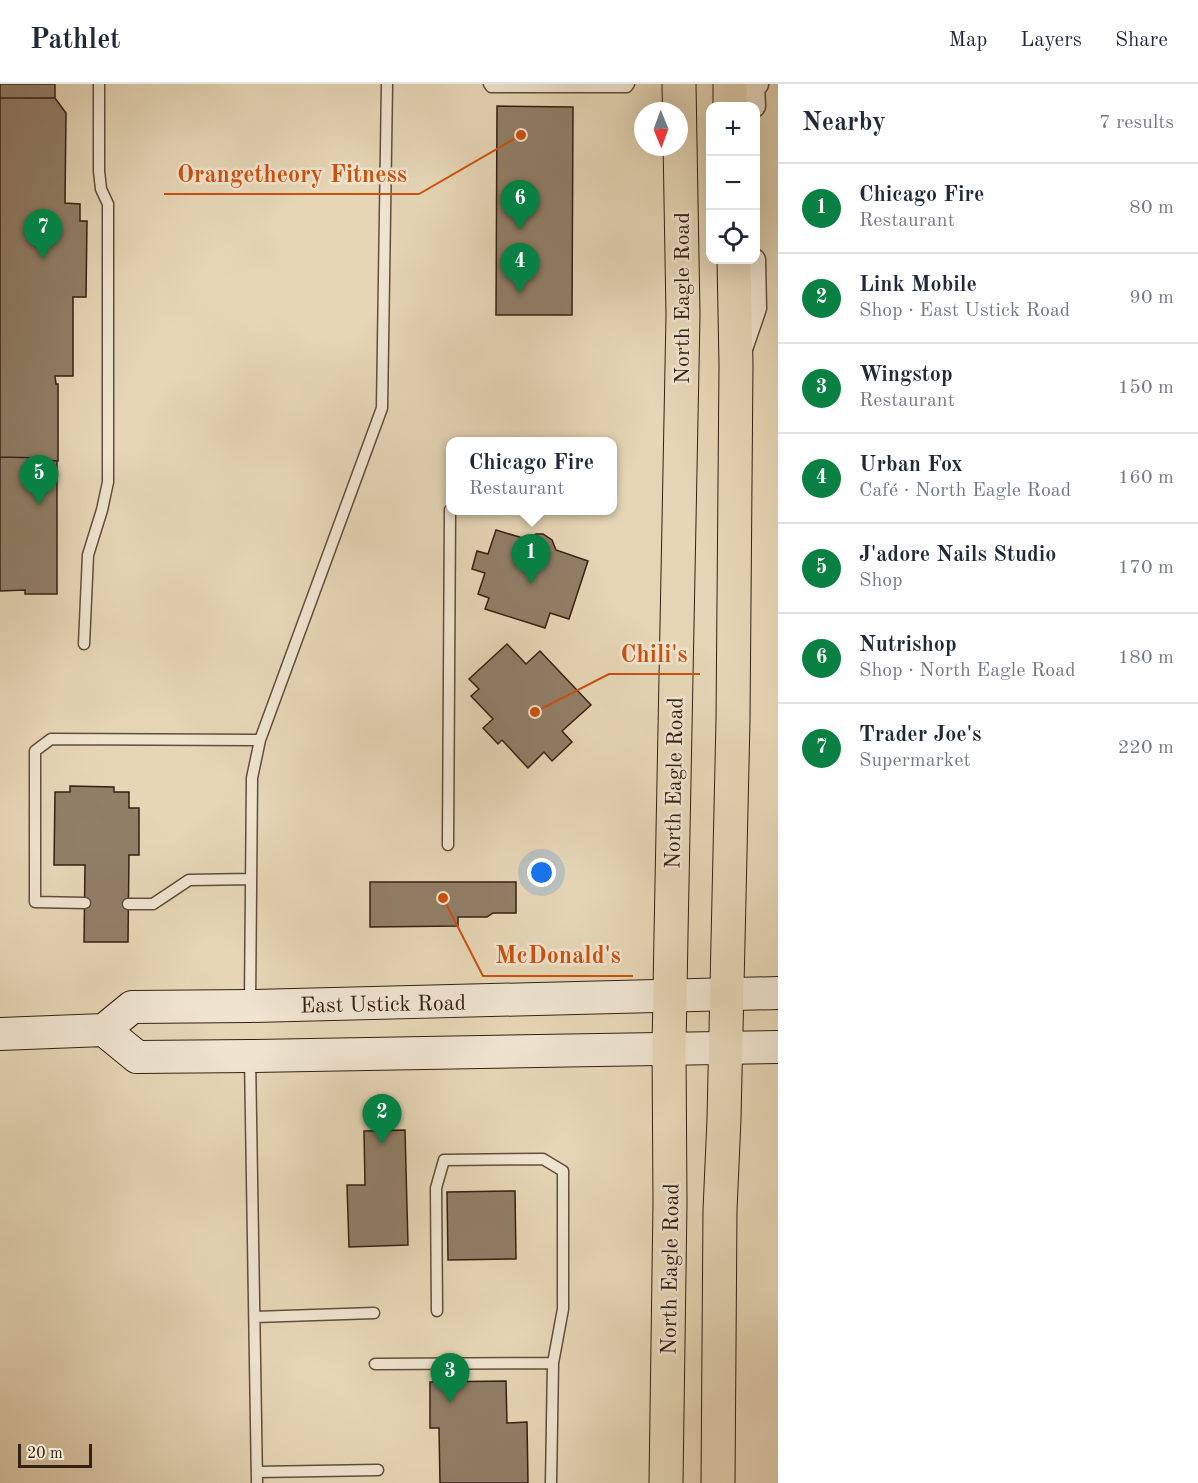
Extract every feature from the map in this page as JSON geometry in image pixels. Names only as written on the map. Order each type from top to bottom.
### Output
[{"type":"highway","name":"North Eagle Road","points":[[666,1483],[673,762],[683,315],[679,84]]},
{"type":"highway","points":[[730,84],[730,102]]},
{"type":"highway","points":[[718,1483],[720,1210],[733,720],[736,365],[734,264]]},
{"type":"main road","name":"East Ustick Road","points":[[105,1030],[132,1007],[726,993]]},
{"type":"main road","points":[[726,993],[778,993]]},
{"type":"main road","points":[[0,1034],[105,1030],[137,1057],[778,1047]]},
{"type":"street","points":[[754,102],[753,87],[757,84]]},
{"type":"street","points":[[736,365],[755,308],[754,264]]},
{"type":"lane","points":[[84,644],[88,555],[108,482],[108,204],[101,189],[99,171],[99,84]]},
{"type":"lane","points":[[250,1006],[252,778],[260,740],[382,408],[387,84]]},
{"type":"lane","points":[[489,84],[491,87],[627,87],[629,84]]},
{"type":"lane","points":[[447,845],[450,515]]},
{"type":"lane","points":[[85,903],[35,902],[34,751],[51,739],[260,740]]},
{"type":"lane","points":[[129,904],[153,904],[189,880],[251,879]]},
{"type":"lane","points":[[250,1056],[257,1477],[378,1470]]},
{"type":"lane","points":[[436,1311],[436,1188],[444,1160],[543,1159],[563,1171],[563,1309],[554,1363],[551,1483]]},
{"type":"lane","points":[[255,1317],[374,1313]]},
{"type":"lane","points":[[375,1364],[554,1363]]},
{"type":"building","points":[[0,84],[55,84],[55,98],[0,98]]},
{"type":"building","points":[[0,98],[55,98],[66,113],[65,203],[80,204],[80,221],[87,221],[86,297],[73,297],[73,376],[55,376],[56,384],[58,384],[58,461],[44,460],[44,458],[0,457]]},
{"type":"building","points":[[497,106],[573,107],[572,315],[496,315]]},
{"type":"building","points":[[0,457],[44,458],[44,460],[57,461],[57,594],[25,594],[25,590],[0,591]]},
{"type":"building","points":[[496,530],[526,539],[536,534],[543,534],[552,540],[556,550],[588,561],[569,619],[550,613],[545,628],[485,609],[489,598],[478,594],[485,573],[472,569],[477,551],[488,554]]},
{"type":"building","points":[[507,644],[526,664],[540,651],[591,705],[562,731],[572,742],[552,761],[544,752],[528,768],[502,740],[498,744],[483,728],[493,719],[471,696],[479,689],[469,679]]},
{"type":"building","points":[[70,786],[114,787],[114,792],[129,792],[129,808],[139,808],[139,855],[129,855],[128,942],[84,942],[85,865],[54,865],[55,792],[70,792]]},
{"type":"building","points":[[370,882],[516,882],[516,913],[493,913],[487,917],[458,917],[458,926],[370,927]]},
{"type":"building","points":[[405,1130],[408,1245],[349,1247],[347,1185],[365,1185],[364,1131]]},
{"type":"building","points":[[515,1191],[516,1259],[448,1260],[447,1192]]},
{"type":"building","points":[[506,1381],[507,1423],[527,1422],[528,1483],[440,1483],[439,1428],[430,1428],[430,1382]]},
{"type":"place","name":"Orangetheory Fitness","points":[[521,135]]},
{"type":"place","name":"Nutrishop","points":[[520,230]]},
{"type":"place","name":"Trader Joe's","points":[[43,259]]},
{"type":"place","name":"Urban Fox","points":[[520,293]]},
{"type":"place","name":"J'adore Nails Studio","points":[[39,505]]},
{"type":"place","name":"Chicago Fire","points":[[531,584]]},
{"type":"place","name":"Chili's","points":[[535,712]]},
{"type":"place","name":"McDonald's","points":[[443,898]]},
{"type":"place","name":"Link Mobile","points":[[382,1144]]},
{"type":"place","name":"Wingstop","points":[[450,1403]]}]
